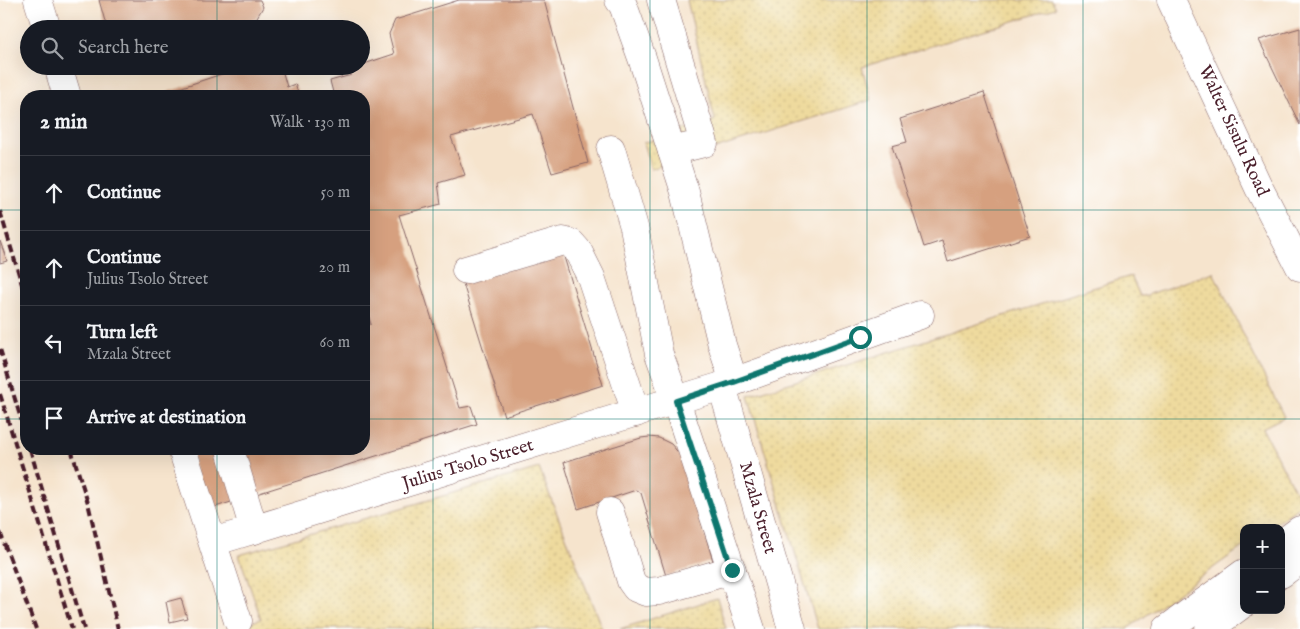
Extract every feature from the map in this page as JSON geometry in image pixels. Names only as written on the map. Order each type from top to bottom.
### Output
[{"type":"street","points":[[38,0],[44,20]]},
{"type":"street","name":"Mzala Street","points":[[619,0],[623,5],[642,58],[685,192],[722,345],[728,384],[792,629]]},
{"type":"street","points":[[661,0],[704,142],[672,151]]},
{"type":"street","name":"Walter Sisulu Road","points":[[1171,0],[1299,268]]},
{"type":"street","points":[[61,75],[65,90]]},
{"type":"street","points":[[611,149],[634,227],[659,354],[751,629]]},
{"type":"street","points":[[466,270],[545,245],[563,241],[571,244],[582,257],[591,277],[636,414]]},
{"type":"street","name":"Julius Tsolo Street","points":[[213,542],[636,414],[728,384],[920,315]]},
{"type":"street","points":[[184,455],[238,621]]},
{"type":"street","points":[[232,455],[254,530]]},
{"type":"street","points":[[610,512],[631,581],[636,588],[646,592],[659,591],[732,570]]},
{"type":"street","points":[[1285,541],[1300,530]]},
{"type":"street","points":[[1285,571],[1300,560]]},
{"type":"street","points":[[1167,629],[1240,576]]},
{"type":"street","points":[[1209,629],[1240,606]]},
{"type":"sand","points":[[687,0],[1052,0],[1056,8],[862,67],[871,100],[651,169],[643,143],[715,120]]},
{"type":"sand","points":[[1213,272],[1284,417],[1262,428],[1300,500],[1300,506],[1275,524],[1240,524],[1240,549],[1127,629],[818,629],[748,396],[1131,276],[1140,296]]},
{"type":"sand","points":[[539,468],[602,629],[231,629],[261,619],[239,555]]},
{"type":"sand","points":[[717,598],[726,629],[620,629]]},
{"type":"building","points":[[99,0],[260,0],[263,7],[256,19],[253,20],[105,20]]},
{"type":"building","points":[[459,0],[544,0],[588,163],[552,173],[533,114],[451,137],[465,175],[438,183],[441,204],[399,215],[460,408],[471,406],[477,424],[209,509],[192,455],[370,455],[370,90],[332,90],[330,81],[351,75],[370,75],[370,62],[394,54],[389,34],[395,20]]},
{"type":"building","points":[[1300,28],[1300,125],[1259,40]]},
{"type":"building","points":[[219,75],[284,75],[287,87],[295,84],[297,90],[173,90]]},
{"type":"building","points":[[984,92],[1030,236],[948,262],[942,241],[924,247],[892,146],[907,142],[900,119]]},
{"type":"building","points":[[0,241],[7,261],[0,263]]},
{"type":"building","points":[[561,247],[603,385],[504,416],[461,277]]},
{"type":"building","points":[[649,437],[659,438],[671,444],[682,457],[713,561],[666,576],[641,493],[636,490],[578,509],[564,462]]},
{"type":"building","points":[[181,598],[187,618],[170,622],[166,602]]},
{"type":"railway","points":[[0,211],[20,278]]},
{"type":"railway","points":[[0,349],[20,416]]},
{"type":"railway","points":[[0,394],[72,629]]},
{"type":"railway","points":[[32,455],[84,629]]},
{"type":"railway","points":[[73,455],[88,503],[118,629]]},
{"type":"railway","points":[[0,532],[36,629]]},
{"type":"route","points":[[732,570],[676,401],[860,337]]}]
